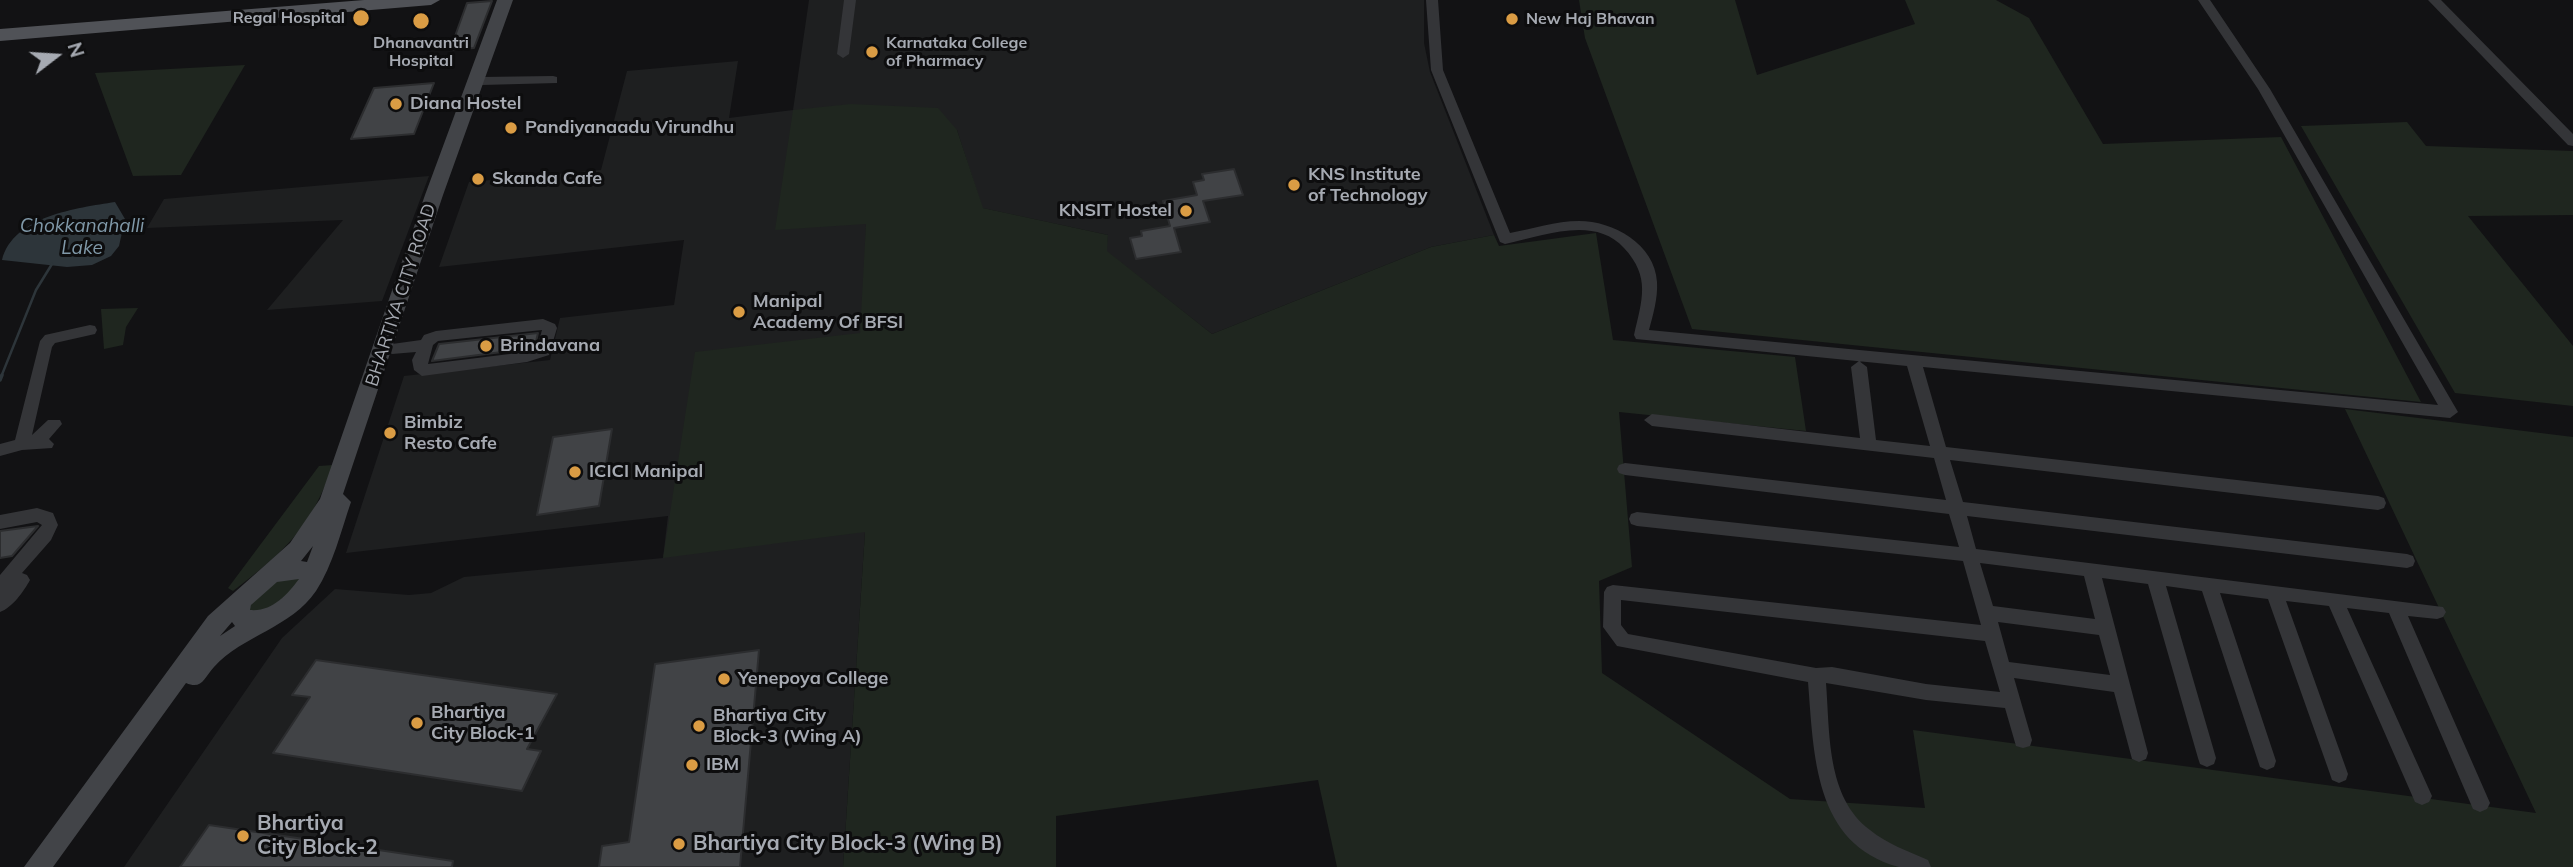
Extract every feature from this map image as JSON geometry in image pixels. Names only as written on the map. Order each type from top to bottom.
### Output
[{"type":"main road","points":[[0,25],[317,0]]},
{"type":"main road","points":[[0,34],[431,0]]},
{"type":"street","name":"BHARTIYA CITY ROAD","points":[[468,115],[505,0]]},
{"type":"street","name":"BHARTIYA CITY ROAD","points":[[37,867],[216,622],[298,550],[330,502],[511,0]]},
{"type":"street","points":[[843,54],[849,0]]},
{"type":"street","points":[[1432,0],[1437,70],[1505,239],[1593,224],[1621,234],[1644,264],[1650,280],[1641,335],[2450,412],[2264,89],[2204,0]]},
{"type":"street","points":[[2434,0],[2573,142]]},
{"type":"street","points":[[482,81],[553,80]]},
{"type":"street","name":"BHARTIYA CITY ROAD","points":[[54,867],[206,659],[261,620],[297,600],[314,574],[392,349],[439,194]]},
{"type":"street","points":[[543,324],[550,328],[544,351],[527,358],[422,370],[421,360],[426,345],[436,337],[543,324]]},
{"type":"street","points":[[34,444],[45,345],[50,339],[90,331]]},
{"type":"street","points":[[392,349],[426,345]]},
{"type":"street","points":[[1913,359],[2024,740]]},
{"type":"street","points":[[1859,366],[1869,445]]},
{"type":"street","points":[[1652,420],[2378,503]]},
{"type":"street","points":[[0,450],[34,444],[54,424]]},
{"type":"street","points":[[1625,469],[2407,561]]},
{"type":"street","points":[[0,522],[37,515],[49,521],[46,535],[0,605]]},
{"type":"street","points":[[1637,519],[1970,555],[2437,612]]},
{"type":"street","points":[[0,566],[21,571]]},
{"type":"street","points":[[271,574],[297,569],[314,574]]},
{"type":"street","points":[[2091,570],[2139,753]]},
{"type":"street","points":[[0,587],[21,571]]},
{"type":"street","points":[[2155,578],[2207,758]]},
{"type":"street","points":[[2210,584],[2267,761]]},
{"type":"street","points":[[1993,634],[1613,592],[1612,627],[1623,641],[1816,676],[1832,675],[1926,692],[2012,701]]},
{"type":"street","points":[[2274,592],[2339,774]]},
{"type":"street","points":[[246,594],[239,605],[239,615],[248,621],[261,620]]},
{"type":"street","points":[[2335,600],[2422,796]]},
{"type":"street","points":[[2395,607],[2480,803]]},
{"type":"street","points":[[1987,613],[2106,628]]},
{"type":"street","points":[[2003,669],[2121,685]]},
{"type":"street","points":[[1816,676],[1829,791],[1839,813],[1860,835],[1921,867]]},
{"type":"shaded area","points":[[809,0],[1424,0],[1424,43],[1430,72],[1494,235],[1431,247],[1212,334],[1106,251],[1108,235],[982,208],[957,130],[866,223],[865,532],[843,867],[124,867],[282,638],[335,589],[409,595],[431,593],[464,577],[663,558],[668,516],[346,553],[404,376],[550,360],[560,318],[674,305],[684,240],[439,267],[469,182],[601,170],[627,71],[738,61],[729,118],[793,110]]},
{"type":"shaded area","points":[[1579,0],[1735,0],[1757,75],[1915,24],[1905,0],[1996,0],[2029,18],[2103,144],[2281,137],[2421,402],[1692,329],[1585,38]]},
{"type":"shaded area","points":[[245,65],[181,175],[133,176],[95,73]]},
{"type":"shaded area","points":[[851,104],[938,108],[957,130],[983,208],[1108,235],[1107,251],[1212,334],[1431,247],[1494,235],[1499,246],[1596,233],[1613,340],[1795,357],[1806,431],[1619,412],[1632,567],[1599,581],[1602,673],[1790,799],[1925,808],[1913,730],[2536,813],[2345,409],[2573,437],[2573,867],[1337,867],[1318,780],[1056,816],[1056,867],[843,867],[865,532],[663,558],[695,352],[860,333],[866,224],[775,230],[793,110]]},
{"type":"shaded area","points":[[2407,122],[2426,146],[2573,151],[2573,215],[2468,216],[2573,346],[2573,406],[2455,393],[2301,126]]},
{"type":"shaded area","points":[[429,176],[382,301],[267,310],[343,220],[147,228],[164,199]]},
{"type":"shaded area","points":[[138,308],[126,327],[123,345],[104,349],[101,309]]},
{"type":"shaded area","points":[[333,465],[315,506],[294,537],[233,591],[228,588],[319,466]]},
{"type":"shaded area","points":[[292,576],[302,578],[285,604],[246,616],[258,594]]},
{"type":"water","name":"Chokkanahalli Lake","points":[[115,202],[125,219],[119,246],[111,256],[92,265],[67,267],[2,260],[8,245],[19,233],[33,224],[65,211]]},
{"type":"building","points":[[492,1],[474,48],[450,50],[467,3]]},
{"type":"building","name":"Diana Hostel","points":[[434,83],[414,134],[351,139],[374,88]]},
{"type":"building","name":"KNSIT Hostel","points":[[1234,169],[1243,195],[1203,201],[1210,222],[1174,228],[1181,252],[1136,259],[1130,238],[1142,236],[1141,231],[1170,226],[1163,201],[1197,195],[1193,182],[1204,180],[1202,174]]},
{"type":"building","points":[[538,333],[535,346],[525,349],[432,361],[439,344]]},
{"type":"building","name":"ICICI Manipal","points":[[612,429],[599,506],[537,515],[553,437]]},
{"type":"building","points":[[38,526],[12,556],[0,558],[0,531]]},
{"type":"building","name":"Bhartiya City Block-3 (Wing A)","points":[[759,650],[740,867],[599,867],[602,846],[629,842],[655,664]]},
{"type":"building","name":"Bhartiya City Block-1","points":[[316,660],[557,694],[527,749],[541,751],[522,791],[273,753],[310,697],[292,695]]},
{"type":"building","name":"Bhartiya City Block-2","points":[[209,825],[453,861],[452,867],[180,867]]},
{"type":"waterway","points":[[1,377],[36,290],[52,264]]},
{"type":"waterway","points":[[0,380],[2,375]]},
{"type":"place","name":"Regal Hospital","points":[[361,18]]},
{"type":"place","name":"New Haj Bhavan","points":[[1512,19]]},
{"type":"place","name":"Dhanavantri Hospital","points":[[421,21]]},
{"type":"place","name":"Karnataka College of Pharmacy","points":[[872,52]]},
{"type":"place","name":"Diana Hostel","points":[[396,104]]},
{"type":"place","name":"Pandiyanaadu Virundhu","points":[[511,128]]},
{"type":"place","name":"Skanda Cafe","points":[[478,179]]},
{"type":"place","name":"KNS Institute of Technology","points":[[1294,185]]},
{"type":"place","name":"KNSIT Hostel","points":[[1186,211]]},
{"type":"place","name":"Manipal Academy Of BFSI","points":[[739,312]]},
{"type":"place","name":"Brindavana","points":[[486,346]]},
{"type":"place","name":"Bimbiz Resto Cafe","points":[[390,433]]},
{"type":"place","name":"ICICI Manipal","points":[[575,472]]},
{"type":"place","name":"Yenepoya College","points":[[724,679]]},
{"type":"place","name":"Bhartiya City Block-1","points":[[417,723]]},
{"type":"place","name":"Bhartiya City Block-3 (Wing A)","points":[[699,726]]},
{"type":"place","name":"IBM","points":[[692,765]]},
{"type":"place","name":"Bhartiya City Block-2","points":[[243,836]]},
{"type":"place","name":"Bhartiya City Block-3 (Wing B)","points":[[679,844]]}]
